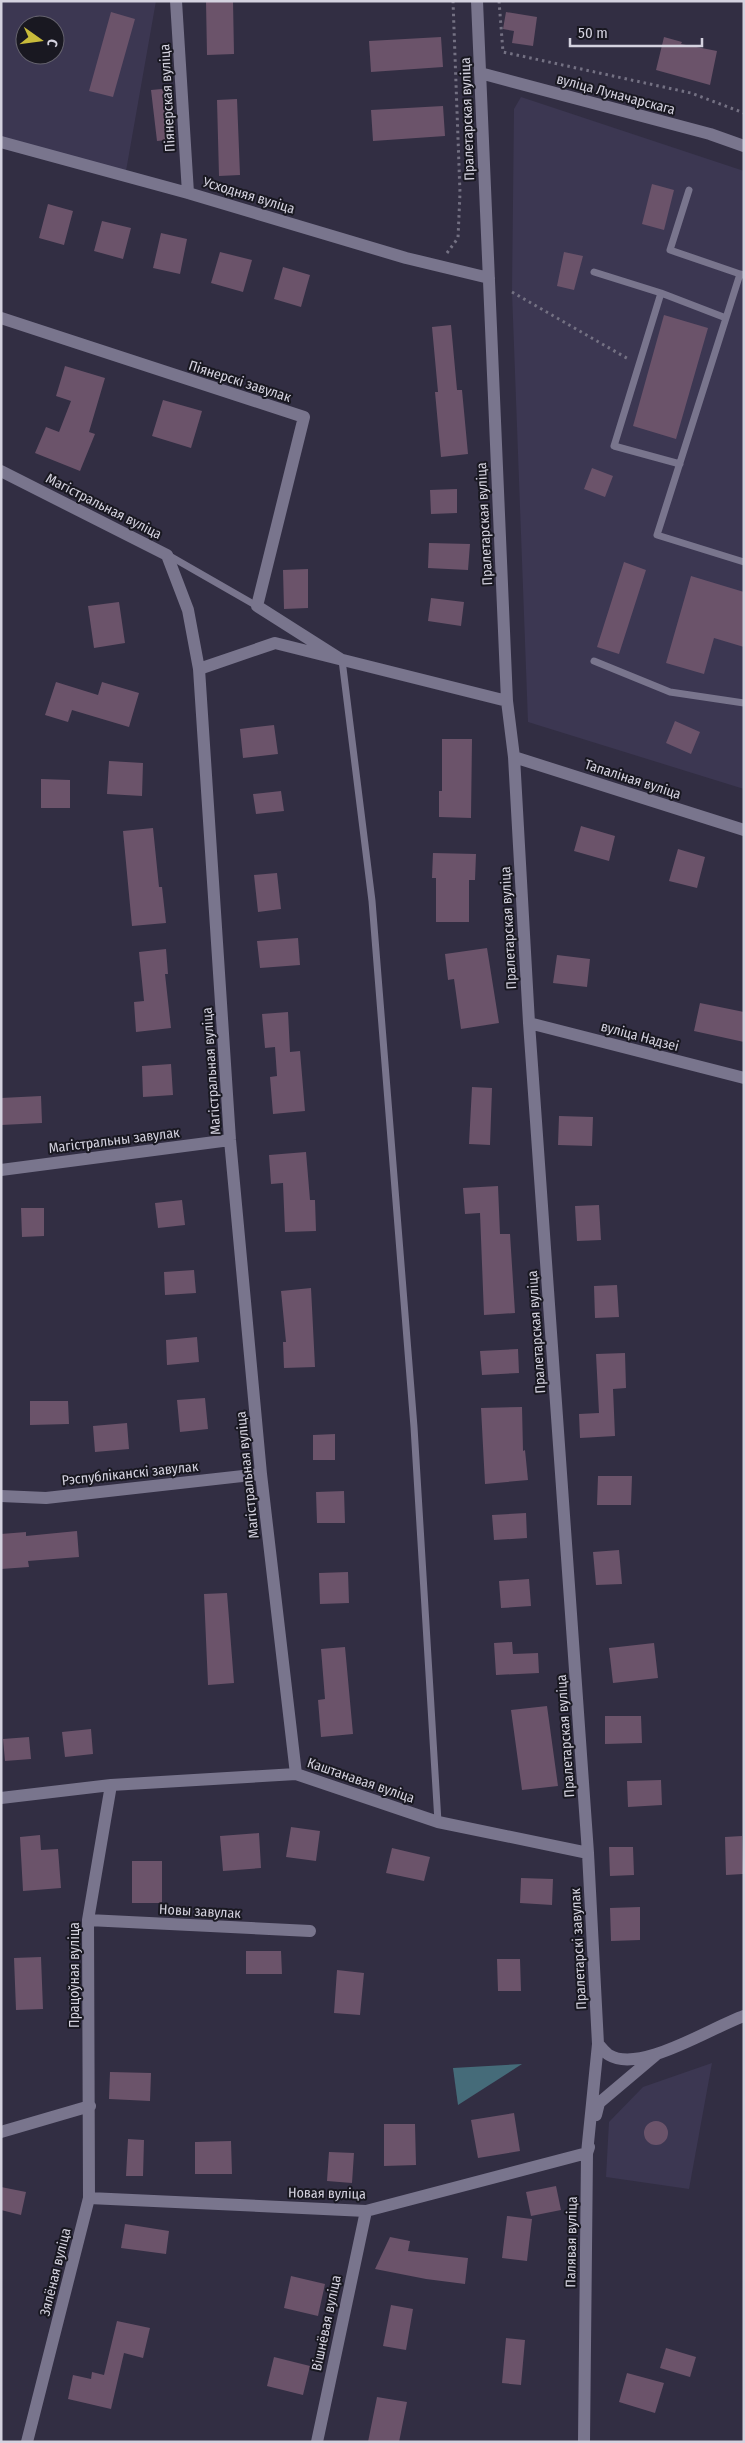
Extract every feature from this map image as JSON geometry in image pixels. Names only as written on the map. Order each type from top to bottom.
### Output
[{"type":"street","name":"Піянерская вуліца","points":[[176,1],[188,193]]},
{"type":"street","name":"Пралетарская вуліца","points":[[477,1],[507,701],[514,757],[529,1023],[588,1853]]},
{"type":"street","name":"вуліца Луначарскага","points":[[480,73],[710,134],[744,146]]},
{"type":"street","name":"Усходняя вуліца","points":[[1,142],[188,193],[406,258],[489,278]]},
{"type":"street","name":"Піянерскі завулак","points":[[1,318],[304,417],[257,606]]},
{"type":"street","name":"Магістральная вуліца","points":[[1,471],[167,554],[188,610],[199,669],[230,1140],[261,1474],[296,1774]]},
{"type":"street","points":[[257,606],[342,660]]},
{"type":"street","points":[[199,669],[275,643],[507,701]]},
{"type":"street","name":"Тапаліная вуліца","points":[[514,757],[744,830]]},
{"type":"street","name":"вуліца Надзеі","points":[[529,1023],[744,1078]]},
{"type":"street","name":"Магістральны завулак","points":[[1,1170],[230,1140]]},
{"type":"street","name":"Рэспубліканскі завулак","points":[[1,1496],[46,1498],[261,1474]]},
{"type":"street","name":"Каштанавая вуліца","points":[[1,1798],[111,1785],[296,1774],[438,1822],[588,1853]]},
{"type":"street","name":"Працоўная вуліца","points":[[90,2106],[88,1920],[111,1785]]},
{"type":"street","name":"Пралетарскі завулак","points":[[588,1853],[598,2044]]},
{"type":"street","name":"Новы завулак","points":[[88,1920],[310,1931]]},
{"type":"street","points":[[598,2044],[609,2055],[620,2058],[648,2058],[744,2016]]},
{"type":"street","name":"Палявая вуліца","points":[[584,2442],[587,2153],[598,2044]]},
{"type":"street","points":[[587,2153],[598,2103],[657,2054]]},
{"type":"street","points":[[1,2132],[90,2106]]},
{"type":"street","name":"Зялёная вуліца","points":[[27,2442],[89,2198],[90,2106]]},
{"type":"street","name":"Новая вуліца","points":[[89,2198],[366,2211],[587,2153]]},
{"type":"street","name":"Вішнёвая вуліца","points":[[316,2442],[366,2211]]},
{"type":"lane","points":[[689,190],[670,250],[742,274],[726,318],[657,535],[744,562]]},
{"type":"lane","points":[[594,272],[661,293],[726,318]]},
{"type":"lane","points":[[661,293],[614,446],[680,464]]},
{"type":"lane","points":[[167,554],[257,606]]},
{"type":"lane","points":[[342,660],[372,911],[414,1428],[438,1822]]},
{"type":"lane","points":[[594,661],[670,692],[744,703]]},
{"type":"path","points":[[442,254],[450,252],[458,238],[460,193],[453,1]]},
{"type":"path","points":[[499,1],[503,52],[691,93],[744,113]]},
{"type":"path","points":[[512,292],[639,366]]},
{"type":"shaded area","points":[[1,1],[156,1],[126,171],[1,137]]},
{"type":"shaded area","points":[[521,97],[744,171],[744,789],[528,722],[512,292],[514,109]]},
{"type":"shaded area","points":[[712,2063],[689,2189],[606,2177],[609,2122],[643,2087]]},
{"type":"water","points":[[522,2064],[458,2105],[453,2068]]},
{"type":"building","points":[[206,1],[233,1],[234,54],[207,55]]},
{"type":"building","points":[[111,12],[135,19],[113,97],[89,91]]},
{"type":"building","points":[[506,12],[537,17],[533,46],[512,43],[514,31],[503,29]]},
{"type":"building","points":[[441,37],[443,67],[371,72],[369,41]]},
{"type":"building","points":[[664,37],[682,42],[681,44],[717,51],[710,85],[656,70]]},
{"type":"building","points":[[172,88],[176,139],[157,141],[151,90]]},
{"type":"building","points":[[237,99],[240,175],[219,176],[217,100]]},
{"type":"building","points":[[443,106],[445,136],[373,141],[371,110]]},
{"type":"building","points":[[652,184],[674,190],[664,230],[642,224]]},
{"type":"building","points":[[48,204],[73,211],[64,245],[39,238]]},
{"type":"building","points":[[102,221],[131,228],[123,259],[94,251]]},
{"type":"building","points":[[161,233],[187,239],[180,274],[153,268]]},
{"type":"building","points":[[220,252],[252,260],[243,292],[211,283]]},
{"type":"building","points":[[564,252],[583,256],[574,290],[557,286]]},
{"type":"building","points":[[283,267],[310,275],[301,307],[274,299]]},
{"type":"building","points":[[664,315],[708,328],[676,439],[633,426]]},
{"type":"building","points":[[451,325],[457,390],[462,390],[468,454],[441,457],[432,327]]},
{"type":"building","points":[[65,366],[105,378],[89,432],[95,434],[80,471],[35,453],[46,427],[59,432],[71,401],[56,396]]},
{"type":"building","points":[[163,400],[202,411],[191,448],[152,436]]},
{"type":"building","points":[[592,468],[613,476],[605,497],[584,489]]},
{"type":"building","points":[[457,489],[457,513],[431,514],[430,490]]},
{"type":"building","points":[[429,543],[470,544],[468,570],[428,568]]},
{"type":"building","points":[[624,562],[646,570],[619,654],[597,647]]},
{"type":"building","points":[[308,569],[308,608],[284,609],[283,570]]},
{"type":"building","points":[[691,576],[744,592],[744,647],[714,638],[704,674],[666,663]]},
{"type":"building","points":[[431,598],[464,602],[461,626],[428,621]]},
{"type":"building","points":[[119,602],[125,643],[94,648],[88,606]]},
{"type":"building","points":[[56,682],[98,695],[102,682],[139,693],[129,727],[72,710],[68,722],[45,715]]},
{"type":"building","points":[[675,721],[700,732],[691,754],[666,743]]},
{"type":"building","points":[[274,725],[278,754],[243,758],[240,729]]},
{"type":"building","points":[[442,739],[472,739],[471,818],[439,817],[439,791],[442,791]]},
{"type":"building","points":[[109,761],[143,763],[142,796],[107,794]]},
{"type":"building","points":[[41,779],[70,780],[70,808],[41,808]]},
{"type":"building","points":[[281,791],[284,811],[256,814],[253,794]]},
{"type":"building","points":[[581,826],[615,836],[609,861],[574,851]]},
{"type":"building","points":[[153,828],[159,887],[162,887],[166,923],[132,926],[123,831]]},
{"type":"building","points":[[678,849],[705,857],[697,888],[669,881]]},
{"type":"building","points":[[433,853],[476,854],[475,880],[469,880],[469,922],[436,922],[436,878],[432,878]]},
{"type":"building","points":[[277,873],[281,909],[258,912],[254,875]]},
{"type":"building","points":[[298,938],[300,965],[260,968],[257,941]]},
{"type":"building","points":[[487,948],[499,1023],[461,1029],[454,979],[448,980],[445,954]]},
{"type":"building","points":[[166,949],[168,974],[165,974],[171,1028],[136,1032],[134,1002],[144,1001],[139,952]]},
{"type":"building","points":[[557,955],[590,959],[587,987],[553,983]]},
{"type":"building","points":[[700,1003],[744,1012],[744,1042],[694,1031]]},
{"type":"building","points":[[288,1012],[290,1052],[300,1051],[305,1111],[273,1114],[270,1077],[277,1076],[275,1047],[265,1048],[262,1014]]},
{"type":"building","points":[[171,1064],[173,1095],[143,1097],[142,1066]]},
{"type":"building","points":[[472,1087],[492,1088],[490,1145],[469,1144]]},
{"type":"building","points":[[41,1096],[42,1123],[1,1125],[1,1098]]},
{"type":"building","points":[[559,1116],[593,1117],[592,1146],[558,1145]]},
{"type":"building","points":[[306,1152],[310,1200],[315,1200],[316,1231],[285,1232],[283,1183],[271,1184],[269,1155]]},
{"type":"building","points":[[498,1186],[500,1234],[510,1234],[515,1313],[484,1315],[480,1213],[465,1214],[463,1188]]},
{"type":"building","points":[[182,1200],[185,1225],[158,1228],[155,1203]]},
{"type":"building","points":[[599,1205],[601,1240],[577,1241],[575,1206]]},
{"type":"building","points":[[21,1208],[44,1208],[44,1236],[22,1237]]},
{"type":"building","points":[[194,1270],[196,1293],[165,1295],[164,1272]]},
{"type":"building","points":[[617,1285],[619,1317],[595,1318],[594,1286]]},
{"type":"building","points":[[311,1288],[315,1367],[284,1368],[283,1342],[286,1342],[281,1291]]},
{"type":"building","points":[[197,1337],[199,1362],[167,1365],[166,1340]]},
{"type":"building","points":[[518,1349],[519,1373],[482,1375],[480,1351]]},
{"type":"building","points":[[625,1353],[626,1388],[613,1389],[615,1436],[580,1438],[579,1414],[599,1413],[596,1354]]},
{"type":"building","points":[[205,1398],[208,1429],[180,1432],[177,1400]]},
{"type":"building","points":[[30,1401],[68,1401],[69,1424],[30,1425]]},
{"type":"building","points":[[522,1407],[523,1451],[525,1450],[528,1480],[485,1484],[481,1408]]},
{"type":"building","points":[[127,1423],[129,1449],[95,1452],[93,1426]]},
{"type":"building","points":[[335,1434],[335,1460],[313,1460],[313,1435]]},
{"type":"building","points":[[598,1476],[632,1476],[631,1505],[597,1505]]},
{"type":"building","points":[[344,1491],[345,1523],[317,1523],[316,1492]]},
{"type":"building","points":[[526,1513],[527,1538],[494,1540],[492,1515]]},
{"type":"building","points":[[77,1531],[79,1557],[28,1561],[29,1567],[1,1569],[1,1534],[26,1532],[26,1536]]},
{"type":"building","points":[[619,1550],[622,1584],[596,1585],[593,1552]]},
{"type":"building","points":[[348,1572],[349,1603],[320,1604],[319,1573]]},
{"type":"building","points":[[529,1579],[531,1606],[501,1608],[499,1581]]},
{"type":"building","points":[[227,1593],[234,1683],[208,1685],[204,1594]]},
{"type":"building","points":[[512,1642],[513,1654],[538,1653],[539,1673],[496,1675],[494,1643]]},
{"type":"building","points":[[654,1643],[658,1678],[613,1683],[609,1648]]},
{"type":"building","points":[[345,1647],[353,1734],[321,1737],[318,1700],[325,1699],[321,1649]]},
{"type":"building","points":[[547,1706],[558,1786],[522,1790],[511,1710]]},
{"type":"building","points":[[605,1716],[641,1716],[642,1743],[605,1744]]},
{"type":"building","points":[[91,1729],[93,1754],[65,1757],[62,1732]]},
{"type":"building","points":[[29,1737],[31,1759],[5,1761],[3,1739]]},
{"type":"building","points":[[661,1780],[662,1805],[628,1807],[627,1781]]},
{"type":"building","points":[[291,1827],[320,1831],[316,1861],[286,1857]]},
{"type":"building","points":[[259,1833],[261,1868],[223,1871],[220,1836]]},
{"type":"building","points":[[40,1835],[41,1850],[58,1849],[61,1888],[23,1891],[20,1837]]},
{"type":"building","points":[[742,1836],[743,1874],[726,1875],[725,1837]]},
{"type":"building","points":[[609,1847],[633,1847],[634,1875],[610,1876]]},
{"type":"building","points":[[392,1848],[430,1857],[424,1881],[386,1873]]},
{"type":"building","points":[[132,1861],[162,1861],[162,1903],[132,1903]]},
{"type":"building","points":[[521,1878],[553,1879],[552,1905],[520,1903]]},
{"type":"building","points":[[640,1907],[640,1940],[611,1941],[610,1908]]},
{"type":"building","points":[[246,1951],[281,1951],[282,1974],[246,1974]]},
{"type":"building","points":[[41,1957],[43,2009],[16,2010],[14,1958]]},
{"type":"building","points":[[497,1959],[520,1959],[521,1991],[498,1991]]},
{"type":"building","points":[[337,1970],[364,1973],[360,2015],[334,2013]]},
{"type":"building","points":[[110,2072],[151,2073],[150,2101],[109,2099]]},
{"type":"building","points":[[514,2113],[520,2151],[478,2158],[471,2120]]},
{"type":"building","points":[[656,2121],[664,2125],[668,2133],[664,2141],[656,2145],[648,2141],[644,2133],[648,2125]]},
{"type":"building","points":[[384,2124],[415,2124],[416,2165],[384,2166]]},
{"type":"building","points":[[128,2139],[144,2140],[143,2176],[126,2176]]},
{"type":"building","points":[[231,2141],[232,2174],[195,2174],[195,2142]]},
{"type":"building","points":[[329,2152],[354,2153],[352,2183],[327,2181]]},
{"type":"building","points":[[556,2186],[561,2210],[531,2216],[526,2192]]},
{"type":"building","points":[[1,2187],[26,2192],[21,2215],[1,2210]]},
{"type":"building","points":[[507,2216],[532,2219],[527,2261],[502,2258]]},
{"type":"building","points":[[125,2224],[169,2231],[166,2254],[121,2248]]},
{"type":"building","points":[[390,2237],[410,2241],[408,2251],[468,2258],[465,2284],[375,2269]]},
{"type":"building","points":[[291,2276],[325,2284],[318,2316],[284,2308]]},
{"type":"building","points":[[391,2305],[413,2309],[406,2350],[383,2346]]},
{"type":"building","points":[[117,2321],[150,2328],[143,2358],[124,2353],[111,2409],[68,2399],[73,2375],[91,2379],[92,2372],[104,2375]]},
{"type":"building","points":[[506,2338],[525,2340],[521,2385],[502,2383]]},
{"type":"building","points":[[666,2348],[696,2357],[690,2377],[660,2368]]},
{"type":"building","points":[[274,2357],[310,2366],[303,2395],[267,2386]]},
{"type":"building","points":[[627,2373],[664,2383],[655,2413],[619,2402]]},
{"type":"building","points":[[377,2397],[407,2402],[399,2442],[368,2442]]}]
